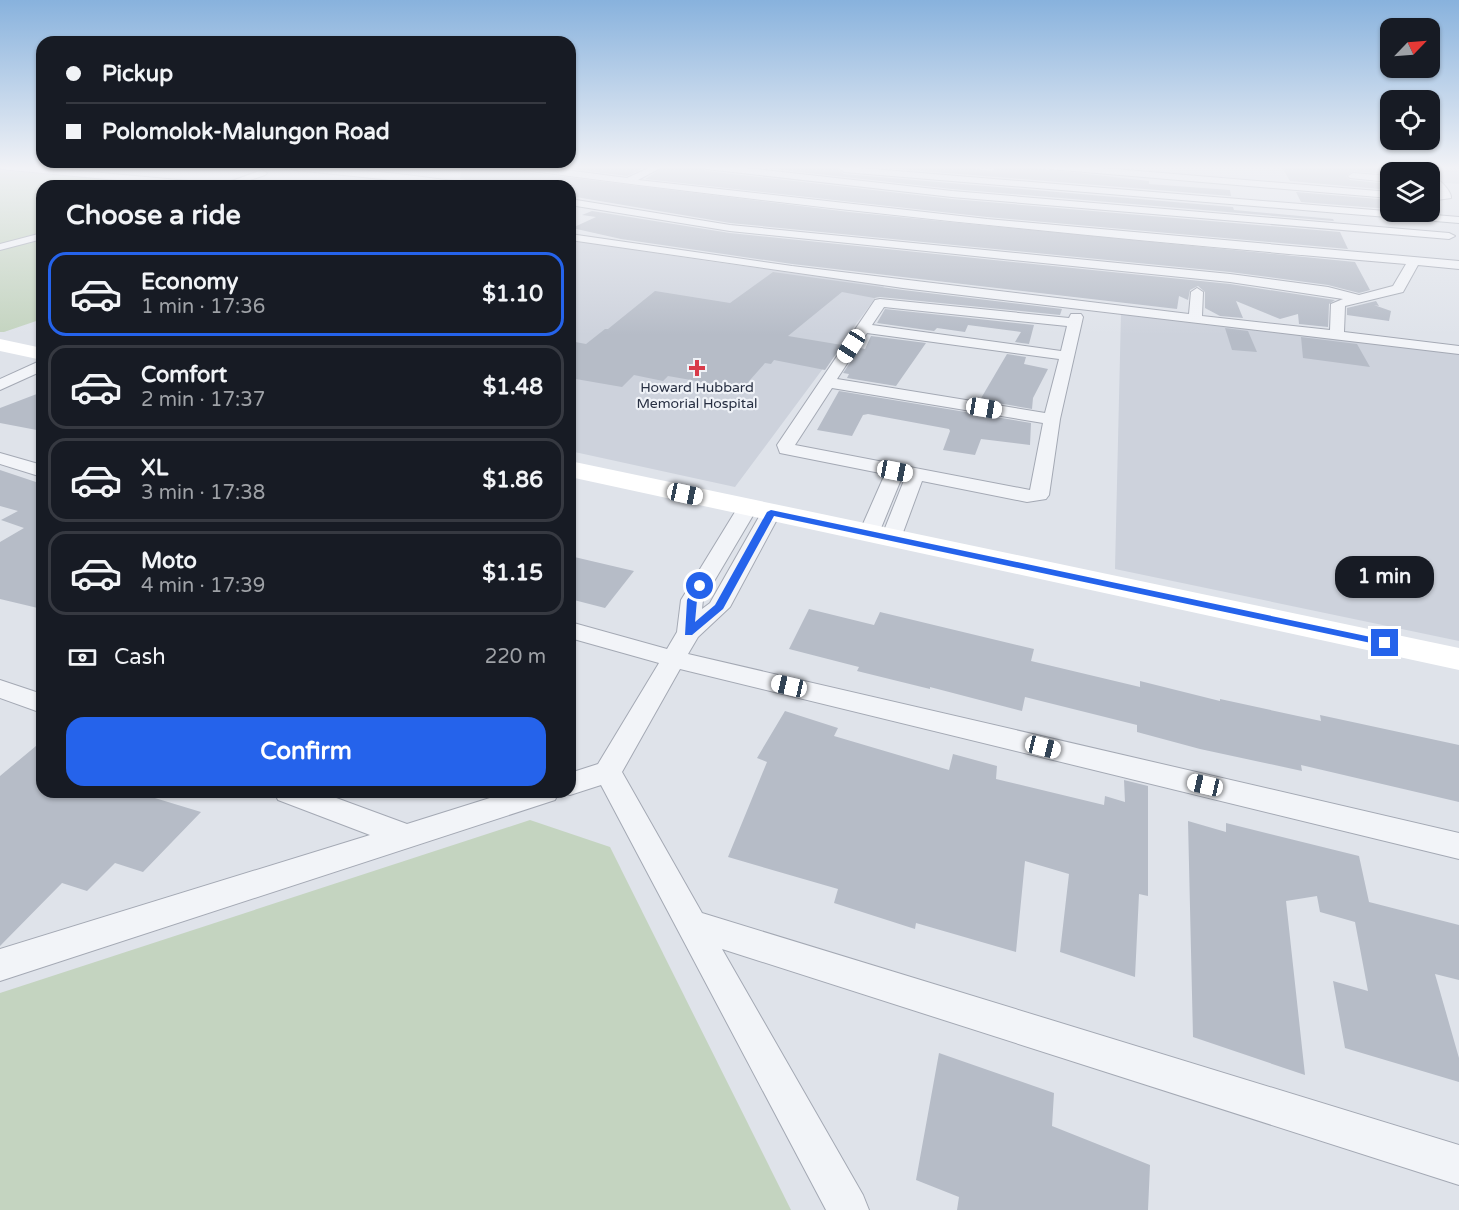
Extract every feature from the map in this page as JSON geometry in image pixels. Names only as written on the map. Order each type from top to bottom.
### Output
[{"type":"main road","points":[[0,345],[36,353]]},
{"type":"main road","points":[[576,470],[1459,659]]},
{"type":"street","points":[[702,222],[730,228],[967,228],[1449,237]]},
{"type":"street","points":[[927,222],[1230,278],[1328,291],[1356,298]]},
{"type":"street","points":[[946,222],[967,228],[1459,265]]},
{"type":"street","points":[[967,228],[971,222]]},
{"type":"street","points":[[1434,222],[1459,248]]},
{"type":"street","points":[[0,248],[36,238]]},
{"type":"street","points":[[576,238],[710,259],[930,282],[1195,318],[1459,350]]},
{"type":"street","points":[[1337,335],[1338,304],[1398,289],[1414,261]]},
{"type":"street","points":[[1195,318],[1197,292]]},
{"type":"street","points":[[884,302],[1075,320],[1052,419],[1039,495],[1027,496],[786,449],[863,328],[879,304],[884,302]]},
{"type":"street","points":[[863,328],[1066,356]]},
{"type":"street","points":[[0,385],[36,368]]},
{"type":"street","points":[[827,382],[1052,419]]},
{"type":"street","points":[[0,458],[36,469]]},
{"type":"street","points":[[880,535],[895,471]]},
{"type":"street","points":[[880,535],[915,475]]},
{"type":"street","points":[[576,782],[608,772],[689,632],[719,607],[759,510]]},
{"type":"street","points":[[576,632],[673,659],[1459,846]]},
{"type":"street","points":[[0,690],[36,702]]},
{"type":"street","points":[[608,772],[848,1210]]},
{"type":"street","points":[[304,798],[407,836]]},
{"type":"street","points":[[0,965],[525,798]]},
{"type":"street","points":[[691,924],[1459,1165]]},
{"type":"shaded area","name":"Howard Hubbard Memorial Hospital","points":[[576,241],[885,285],[735,487],[576,452]]},
{"type":"shaded area","points":[[1121,313],[1459,354],[1459,641],[1115,569]]},
{"type":"green space","points":[[0,222],[36,222],[36,321],[0,332]]},
{"type":"green space","points":[[530,820],[610,847],[791,1210],[0,1210],[0,993]]},
{"type":"building","points":[[584,222],[664,222],[730,233],[1230,284],[1335,300],[1329,304],[1328,327],[1299,324],[1298,314],[1280,319],[1236,301],[1243,318],[1220,316],[1205,308],[1205,292],[1198,286],[1190,290],[1188,300],[1179,296],[1177,309],[792,264],[621,239],[576,229],[576,226]]},
{"type":"building","points":[[727,222],[955,222],[1355,262],[1370,290],[1359,293],[1328,285],[1230,272]]},
{"type":"building","points":[[1049,222],[1228,222],[1340,232],[1348,249]]},
{"type":"building","points":[[773,272],[1062,309],[1060,315],[874,298],[842,292],[788,336],[842,345],[825,370],[774,360],[771,364],[765,363],[742,389],[668,376],[663,381],[634,375],[622,387],[576,379],[576,342],[586,344],[655,291],[730,303]]},
{"type":"building","points":[[1376,301],[1379,306],[1374,305],[1391,311],[1389,321],[1347,315],[1347,308]]},
{"type":"building","points":[[885,309],[1034,325],[1029,344],[1015,342],[1021,332],[968,325],[965,332],[937,328],[934,331],[877,323]]},
{"type":"building","points":[[1225,328],[1248,331],[1257,352],[1232,350]]},
{"type":"building","points":[[871,336],[926,343],[896,386],[847,378],[849,374],[843,373],[860,348],[865,349]]},
{"type":"building","points":[[1301,337],[1357,344],[1370,367],[1303,358]]},
{"type":"building","points":[[1007,354],[1026,357],[1024,364],[1048,369],[1033,398],[1032,409],[980,400]]},
{"type":"building","points":[[839,391],[1031,423],[1030,445],[981,439],[975,455],[943,450],[949,429],[868,414],[863,415],[852,436],[817,430]]},
{"type":"building","points":[[36,394],[36,430],[0,423],[0,408]]},
{"type":"building","points":[[0,470],[36,482],[36,608],[0,599],[0,542],[24,528],[1,520],[18,511],[0,506]]},
{"type":"building","points":[[576,557],[634,571],[605,608],[576,601]]},
{"type":"building","points":[[809,609],[874,625],[880,612],[1034,649],[1031,661],[1140,687],[1140,681],[1220,701],[1220,699],[1321,721],[1320,715],[1459,745],[1459,802],[1301,765],[1302,771],[1200,749],[1137,732],[1137,725],[1025,697],[1022,711],[857,671],[859,667],[789,649]]},
{"type":"building","points":[[785,711],[838,728],[834,736],[949,770],[953,754],[997,766],[996,779],[1104,805],[1105,796],[1125,802],[1124,780],[1148,786],[1148,896],[1139,894],[1135,977],[1060,952],[1069,874],[1025,861],[1016,952],[916,923],[915,929],[834,903],[838,889],[728,857],[767,762],[757,758]]},
{"type":"building","points":[[36,746],[36,798],[155,798],[201,812],[143,872],[115,863],[87,891],[62,883],[0,946],[0,776]]},
{"type":"building","points":[[1188,821],[1226,832],[1226,823],[1359,856],[1369,902],[1459,925],[1459,980],[1435,974],[1459,1058],[1459,1082],[1345,1048],[1333,981],[1368,991],[1355,922],[1320,912],[1317,896],[1286,901],[1305,1075],[1193,1037]]},
{"type":"building","points":[[939,1053],[1054,1093],[1052,1126],[1150,1165],[1148,1210],[957,1210],[959,1197],[916,1180]]},
{"type":"place","name":"Howard Hubbard Memorial Hospital","points":[[697,368]]},
{"type":"route","points":[[700,586],[692,600],[689,632],[719,607],[771,512],[1385,643]]}]
